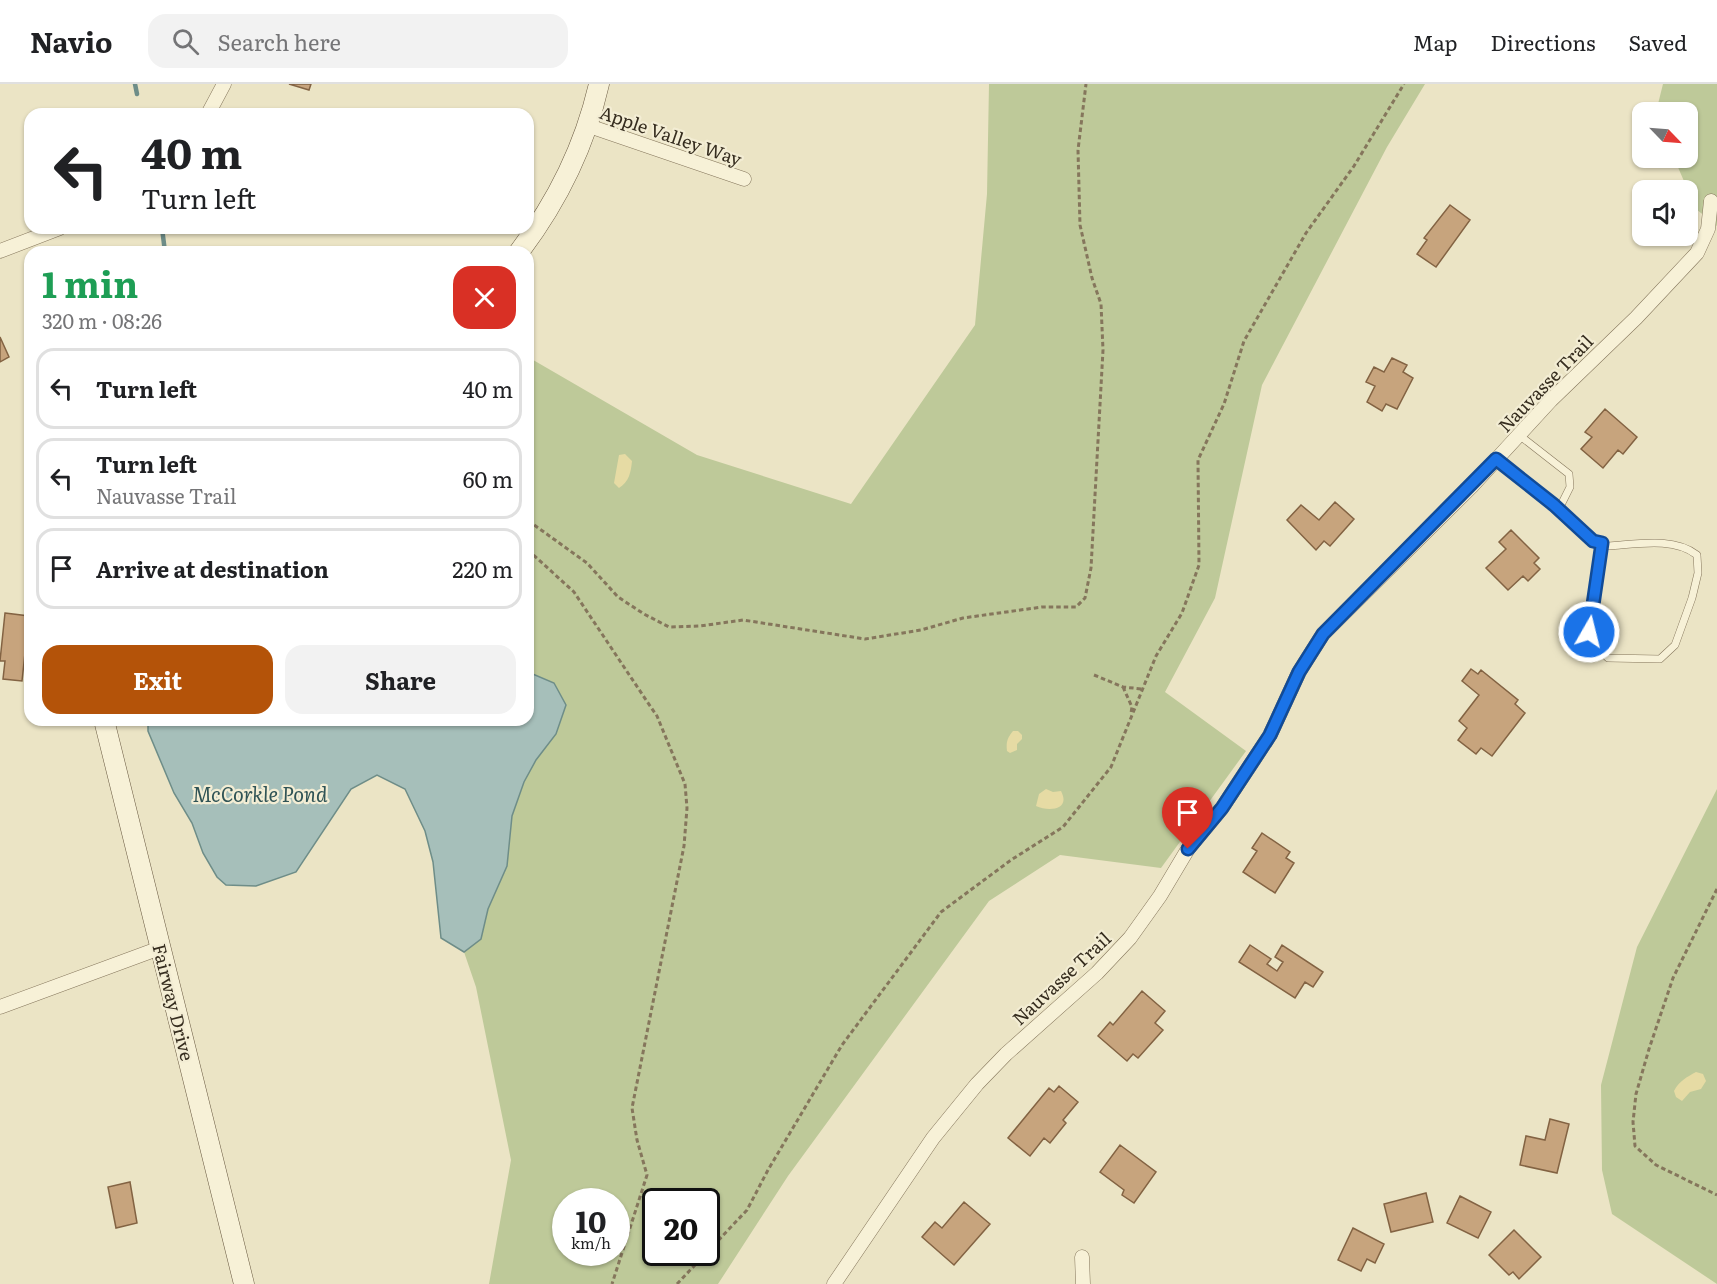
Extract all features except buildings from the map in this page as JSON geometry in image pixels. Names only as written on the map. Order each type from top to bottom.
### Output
[{"type":"street","points":[[211,108],[225,84]]},
{"type":"street","points":[[534,232],[566,176],[582,141],[599,84]]},
{"type":"street","name":"Apple Valley Way","points":[[586,125],[744,179]]},
{"type":"street","name":"Nauvasse Trail","points":[[834,1284],[933,1138],[978,1084],[1006,1054],[1097,973],[1130,938],[1160,896],[1188,849],[1222,808],[1270,735],[1299,672],[1323,634],[1551,400],[1636,318],[1697,253],[1708,229],[1714,198]]},
{"type":"street","points":[[0,251],[44,234]]},
{"type":"street","points":[[524,246],[533,234]]},
{"type":"street","name":"Fairway Drive","points":[[105,726],[244,1284]]},
{"type":"street","points":[[0,1007],[160,948]]},
{"type":"street","points":[[1082,1257],[1083,1284]]},
{"type":"lane","points":[[1519,435],[1569,474],[1570,487],[1558,509]]},
{"type":"lane","points":[[1496,459],[1558,509],[1593,541],[1602,543],[1609,546],[1666,543],[1687,547],[1698,555],[1698,573],[1692,598],[1675,645],[1660,659],[1608,658],[1594,645],[1589,632],[1602,543]]},
{"type":"path","points":[[534,525],[587,563],[618,597],[669,627],[700,626],[743,620],[865,639],[921,630],[963,618],[1042,607],[1076,607],[1085,597],[1091,568],[1103,350],[1101,304],[1092,278],[1080,225],[1078,150],[1086,84]]},
{"type":"path","points":[[677,1284],[747,1210],[842,1045],[941,912],[1011,860],[1063,827],[1111,767],[1156,656],[1182,613],[1199,565],[1198,460],[1224,404],[1244,340],[1306,233],[1354,166],[1404,84]]},
{"type":"path","points":[[534,555],[574,592],[657,716],[686,784],[684,846],[632,1108],[637,1140],[647,1176],[612,1284]]},
{"type":"path","points":[[1094,675],[1123,687],[1142,689]]},
{"type":"path","points":[[1123,687],[1132,707],[1130,718]]},
{"type":"path","points":[[1717,889],[1673,978],[1648,1049],[1636,1094],[1633,1122],[1635,1146],[1656,1165],[1717,1195]]},
{"type":"green space","points":[[989,84],[1425,84],[1387,147],[1262,385],[1215,598],[1165,692],[1246,751],[1161,868],[1060,855],[989,901],[788,1176],[718,1284],[489,1284],[511,1160],[476,987],[464,952],[481,939],[488,909],[507,866],[512,816],[524,782],[536,760],[556,734],[554,683],[534,675],[534,360],[697,455],[851,504],[975,325],[987,194]]},
{"type":"green space","points":[[1663,84],[1717,84],[1717,226],[1698,211],[1698,180],[1683,180],[1678,168],[1698,168],[1698,102],[1658,102]]},
{"type":"green space","points":[[1717,789],[1717,1284],[1612,1214],[1602,1170],[1601,1085],[1637,947]]},
{"type":"sand","points":[[625,454],[632,461],[631,469],[627,480],[619,488],[614,483],[619,455]]},
{"type":"sand","points":[[1013,731],[1018,731],[1022,739],[1017,744],[1017,750],[1010,753],[1007,751],[1007,743]]},
{"type":"sand","points":[[1046,789],[1053,792],[1061,791],[1063,802],[1061,806],[1047,809],[1036,806],[1039,794]]},
{"type":"sand","points":[[1696,1072],[1703,1074],[1706,1081],[1701,1089],[1690,1092],[1682,1101],[1676,1097],[1674,1091],[1681,1082]]},
{"type":"water","name":"McCorkle Pond","points":[[534,675],[554,683],[566,705],[556,734],[536,760],[524,782],[512,816],[507,866],[488,909],[481,939],[464,952],[441,938],[433,862],[425,831],[405,789],[377,775],[351,789],[296,872],[256,886],[226,885],[217,877],[203,853],[192,823],[174,793],[148,731],[148,726],[534,726]]},
{"type":"waterway","points":[[135,84],[137,94]]},
{"type":"waterway","points":[[163,234],[164,246]]},
{"type":"route","points":[[1188,849],[1222,808],[1270,735],[1299,672],[1323,634],[1472,486],[1496,459],[1554,505],[1593,541],[1602,543],[1589,632]]}]
